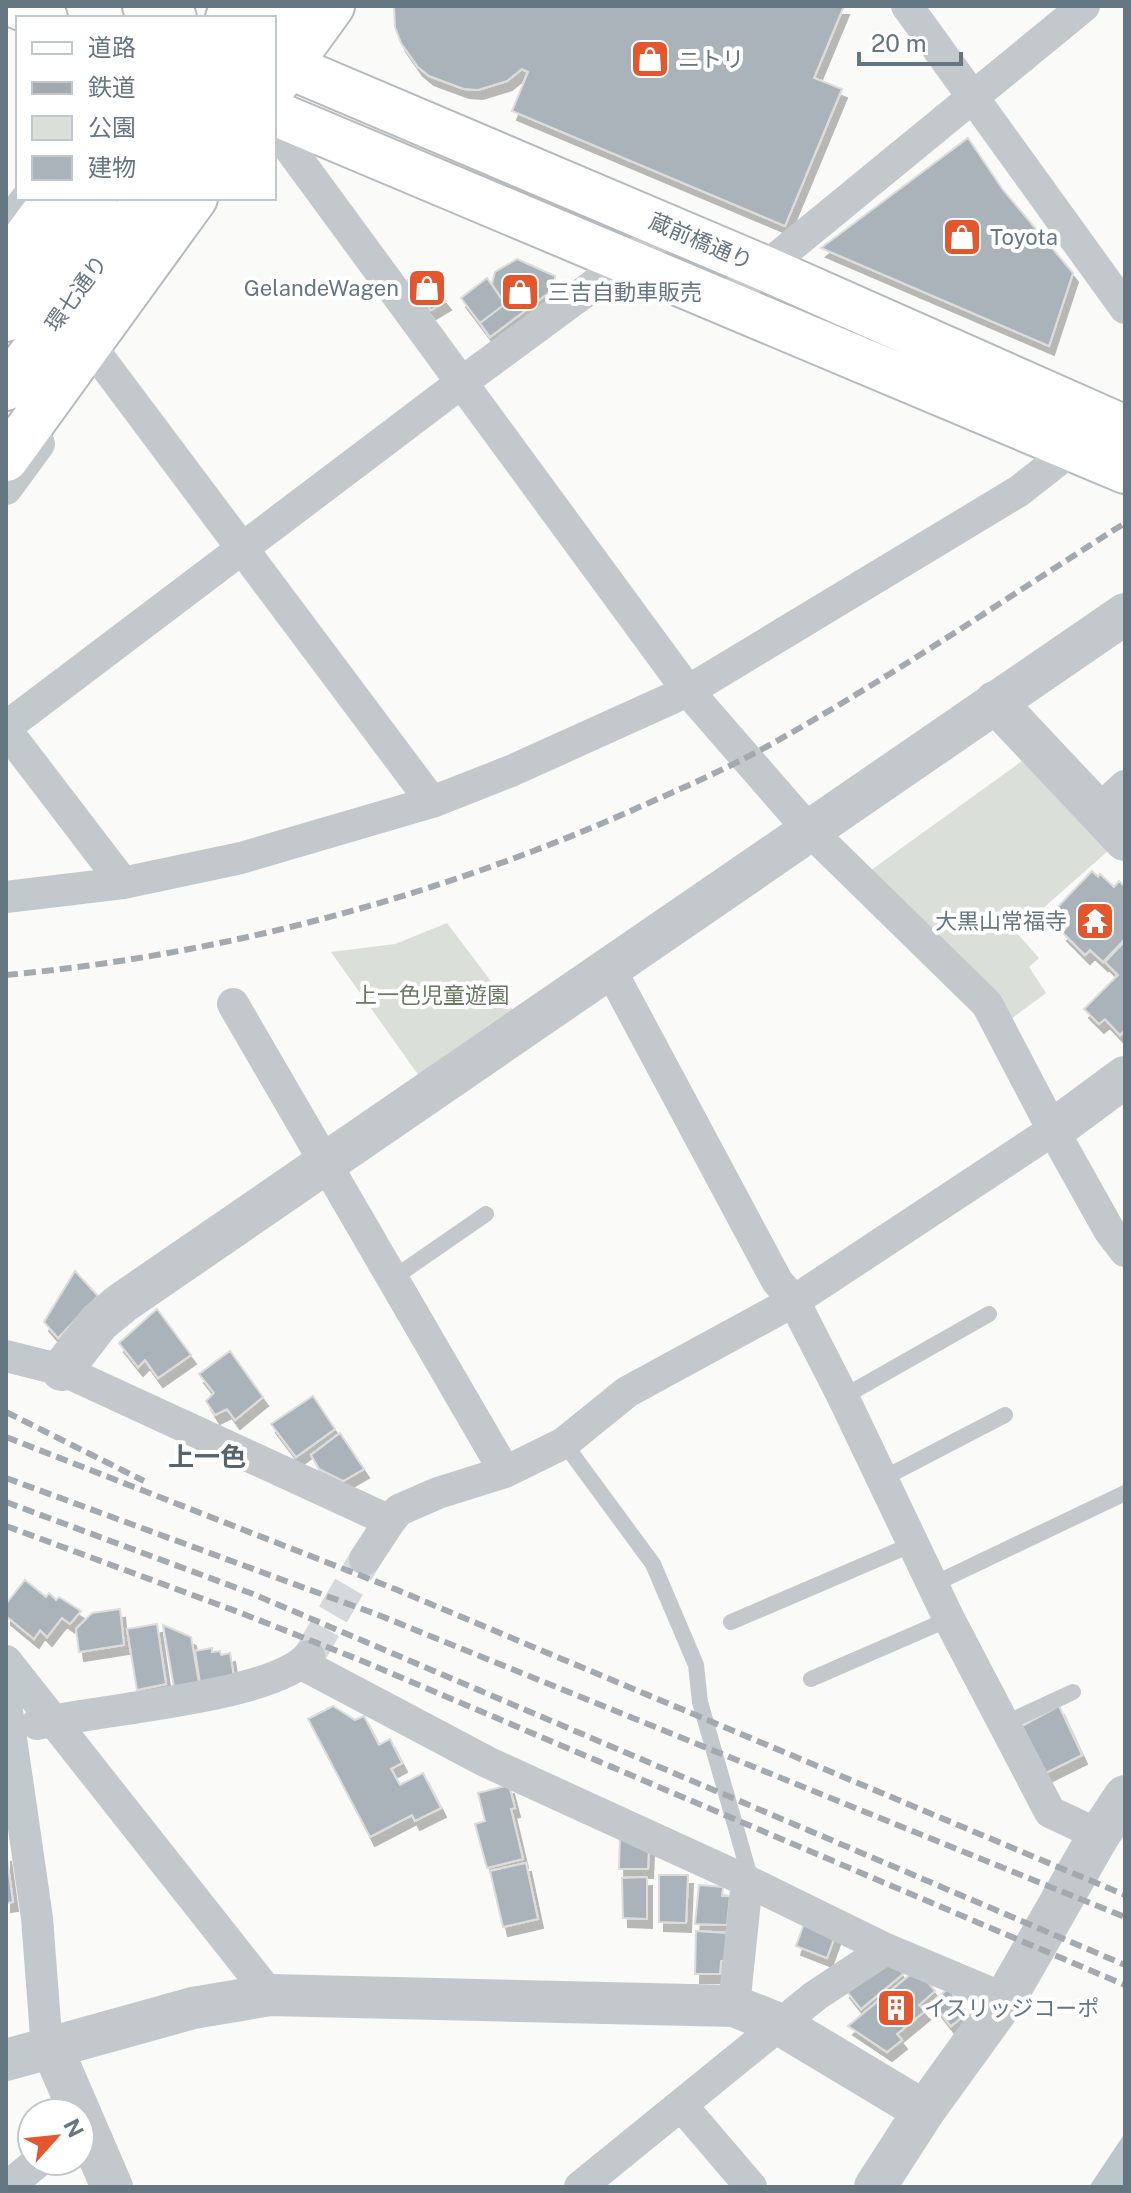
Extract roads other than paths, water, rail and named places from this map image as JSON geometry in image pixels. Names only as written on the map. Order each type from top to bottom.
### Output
[{"type":"main road","points":[[17,6],[40,16]]},
{"type":"main road","points":[[145,6],[169,16]]},
{"type":"main road","points":[[279,70],[332,6]]},
{"type":"main road","name":"蔵前橋通り","points":[[279,70],[764,268],[1125,428]]},
{"type":"main road","points":[[276,114],[1125,471]]},
{"type":"main road","points":[[16,232],[53,200]]},
{"type":"main road","name":"環七通り","points":[[6,319],[94,200]]},
{"type":"main road","name":"環七通り","points":[[6,388],[146,200]]},
{"type":"main road","points":[[6,459],[194,200]]},
{"type":"street","points":[[907,6],[1125,308]]},
{"type":"street","points":[[723,302],[1084,6]]},
{"type":"street","points":[[276,130],[688,691],[808,829],[987,1004],[1053,1130],[1109,1230],[1125,1251]]},
{"type":"street","points":[[6,489],[216,200]]},
{"type":"street","points":[[123,883],[6,728],[241,548],[670,229]]},
{"type":"street","points":[[101,360],[432,802]]},
{"type":"street","points":[[6,897],[123,883],[241,858],[432,802],[511,771],[688,691],[1019,491],[1074,448]]},
{"type":"street","points":[[62,1370],[99,1322],[122,1303],[1125,614]]},
{"type":"street","points":[[995,702],[1116,812]]},
{"type":"street","points":[[609,967],[777,1281],[794,1301],[949,1619],[1050,1812],[1099,1835]]},
{"type":"street","points":[[233,1004],[505,1472]]},
{"type":"street","points":[[365,1559],[399,1510],[438,1493],[505,1472],[564,1443],[627,1392],[794,1301],[1075,1117],[1125,1077]]},
{"type":"street","points":[[6,1356],[62,1370],[390,1521]]},
{"type":"street","points":[[70,2097],[49,2048],[37,1918],[10,1764],[8,1717],[54,1720],[245,1688],[306,1660],[487,1762],[747,1881],[886,1949],[1005,1999]]},
{"type":"street","points":[[6,1661],[270,1995]]},
{"type":"street","points":[[875,2187],[924,2111],[1005,1999],[1099,1835],[1125,1796]]},
{"type":"street","points":[[734,2006],[747,1881]]},
{"type":"street","points":[[580,2187],[815,1996],[886,1949]]},
{"type":"street","points":[[6,2060],[193,2008],[270,1995],[734,2006],[779,2024],[924,2111]]},
{"type":"street","points":[[681,2105],[751,2187]]},
{"type":"street","points":[[96,2154],[112,2187]]},
{"type":"lane","points":[[392,1279],[486,1214]]},
{"type":"lane","points":[[843,1397],[989,1314]]},
{"type":"lane","points":[[882,1479],[1005,1415]]},
{"type":"lane","points":[[564,1443],[653,1564],[696,1665],[700,1702],[748,1870],[747,1881]]},
{"type":"lane","points":[[934,1584],[1125,1493]]},
{"type":"lane","points":[[731,1622],[913,1544]]},
{"type":"lane","points":[[811,1679],[949,1619]]},
{"type":"lane","points":[[1004,1724],[1073,1692]]},
{"type":"tunnel","points":[[309,1656],[365,1559]]},
{"type":"railway","points":[[6,975],[170,953],[251,936],[412,893],[568,837],[690,785],[766,747],[902,666],[1125,523]]},
{"type":"railway","points":[[6,1412],[144,1481]]},
{"type":"railway","points":[[6,1437],[395,1589],[1125,1895]]},
{"type":"railway","points":[[6,1478],[381,1616],[1125,1917]]},
{"type":"railway","points":[[6,1502],[253,1594],[1125,1965]]},
{"type":"railway","points":[[6,1526],[360,1660],[1125,1985]]},
{"type":"place","name":"ニトリ","points":[[650,59]]},
{"type":"place","name":"Toyota","points":[[962,237]]},
{"type":"place","name":"GelandeWagen","points":[[427,288]]},
{"type":"place","name":"三吉自動車販売","points":[[520,292]]},
{"type":"place","name":"大黒山常福寺","points":[[1095,921]]},
{"type":"place","name":"イスリッジコーポ","points":[[896,2008]]},
{"type":"district","name":"上一色","points":[[207,1457]]},
{"type":"park label","name":"上一色児童遊園","points":[[432,995]]}]
